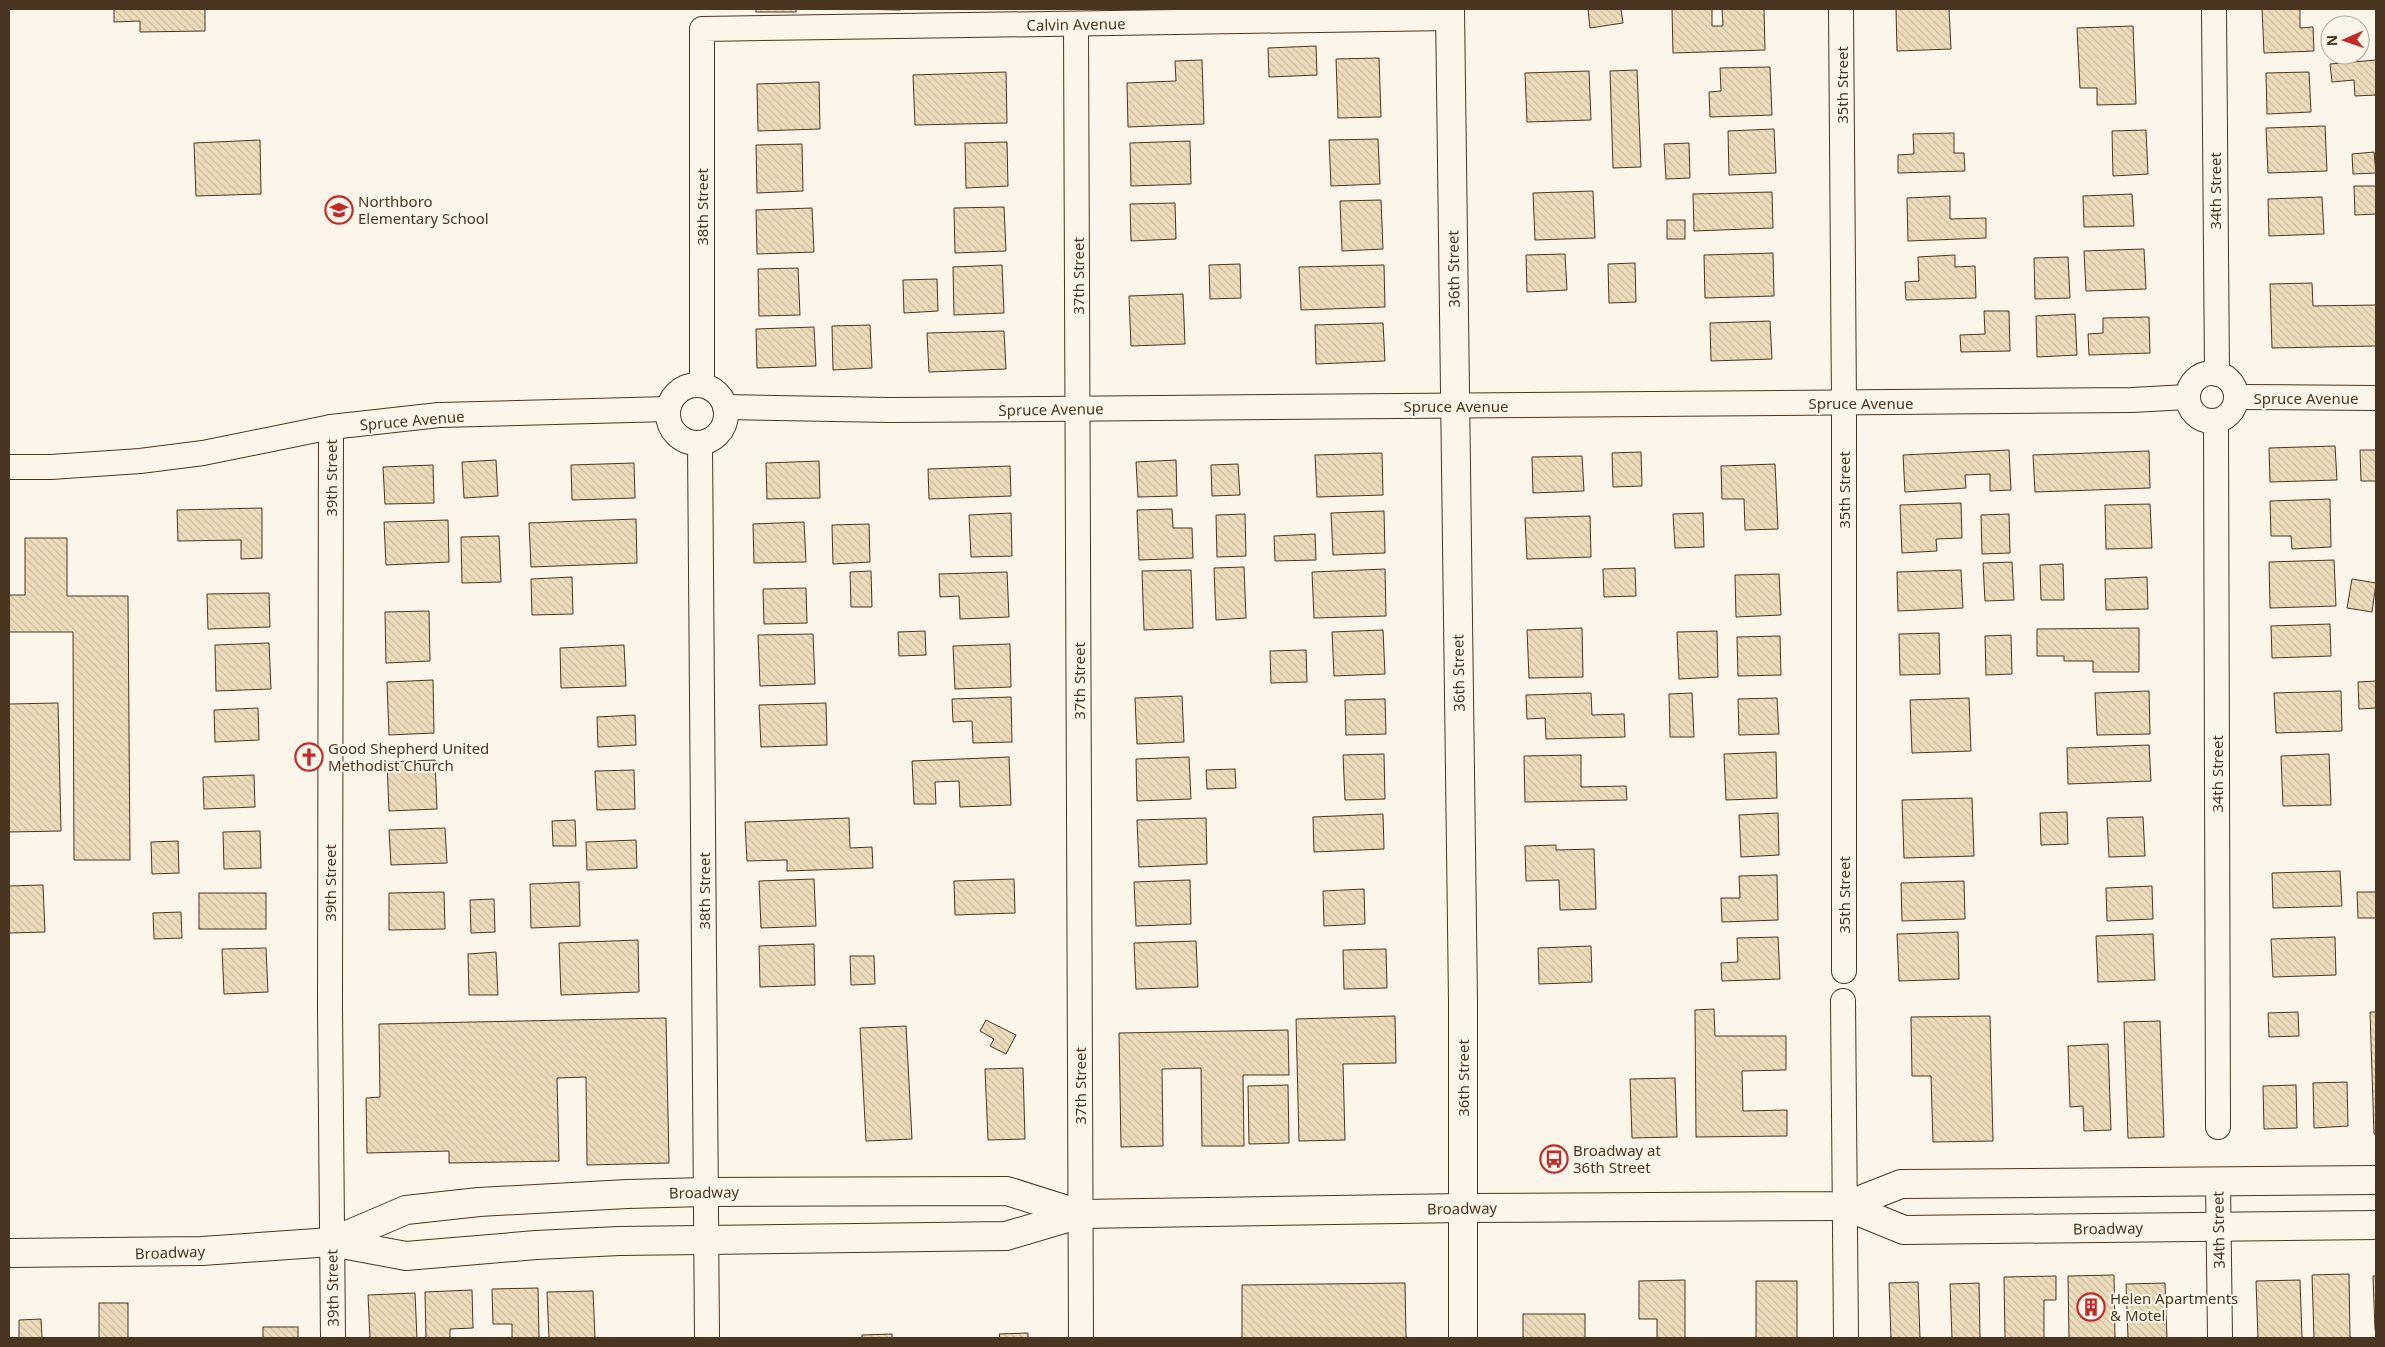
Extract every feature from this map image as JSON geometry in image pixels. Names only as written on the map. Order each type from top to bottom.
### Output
[{"type":"main road","name":"36th Street","points":[[1450,14],[1463,1000],[1463,1338]]},
{"type":"main road","name":"Broadway","points":[[9,1253],[202,1251],[331,1242],[406,1256],[536,1245],[706,1239],[1006,1236],[1080,1214],[1462,1208],[1845,1206],[1901,1184],[2376,1180]]},
{"type":"main road","name":"Broadway","points":[[331,1242],[406,1210],[554,1197],[706,1192],[1006,1191],[1080,1214]]},
{"type":"main road","name":"Broadway","points":[[1845,1206],[1904,1230],[2376,1225]]},
{"type":"street","name":"35th Street","points":[[1841,9],[1844,403],[1844,971]]},
{"type":"street","name":"34th Street","points":[[2214,9],[2217,374]]},
{"type":"street","name":"Calvin Avenue","points":[[702,29],[1076,24],[1450,14]]},
{"type":"street","name":"37th Street","points":[[1076,24],[1079,409],[1081,1338]]},
{"type":"street","name":"38th Street","points":[[702,29],[702,385]]},
{"type":"street","points":[[2209,373],[2217,374],[2231,382],[2236,398],[2231,413],[2216,422],[2209,422],[2196,416],[2192,411],[2187,397],[2188,390],[2197,378],[2209,373]]},
{"type":"street","points":[[702,385],[717,393],[726,407],[724,427],[710,441],[700,444],[691,443],[675,435],[668,418],[668,409],[677,393],[684,388],[702,385]]},
{"type":"street","name":"Spruce Avenue","points":[[726,407],[890,410],[1079,409],[2132,400],[2187,397]]},
{"type":"street","name":"Spruce Avenue","points":[[2236,398],[2376,398]]},
{"type":"street","name":"Spruce Avenue","points":[[9,467],[121,463],[185,456],[331,428],[439,415],[668,409]]},
{"type":"street","name":"34th Street","points":[[2216,422],[2218,1127]]},
{"type":"street","name":"39th Street","points":[[331,428],[332,1338]]},
{"type":"street","name":"38th Street","points":[[700,444],[707,1338]]},
{"type":"street","points":[[1843,1001],[1846,1338]]},
{"type":"street","name":"34th Street","points":[[2218,1182],[2220,1338]]},
{"type":"building","points":[[114,9],[205,9],[205,31],[140,32],[140,21],[114,22]]},
{"type":"building","points":[[756,9],[796,9],[796,12],[756,12]]},
{"type":"building","points":[[854,9],[901,9],[901,10]]},
{"type":"building","points":[[1588,9],[1621,9],[1623,23],[1590,28]]},
{"type":"building","points":[[1672,9],[1712,9],[1712,26],[1723,26],[1722,9],[1764,9],[1765,50],[1673,53]]},
{"type":"building","points":[[1896,9],[1949,9],[1951,49],[1897,51]]},
{"type":"building","points":[[2262,9],[2300,9],[2300,28],[2313,27],[2314,51],[2264,53]]},
{"type":"building","points":[[2133,26],[2136,104],[2097,105],[2097,88],[2080,88],[2077,28]]},
{"type":"building","points":[[1316,46],[1317,75],[1269,77],[1268,48]]},
{"type":"building","points":[[1379,58],[1381,117],[1338,118],[1336,59]]},
{"type":"building","points":[[1202,60],[1204,124],[1128,127],[1127,83],[1176,81],[1175,61]]},
{"type":"building","points":[[2376,60],[2376,95],[2355,96],[2354,80],[2332,82],[2330,65],[2370,65],[2370,61]]},
{"type":"building","points":[[1770,67],[1772,115],[1710,117],[1709,92],[1721,91],[1720,68]]},
{"type":"building","points":[[1637,70],[1641,167],[1613,168],[1610,71]]},
{"type":"building","points":[[1589,71],[1591,120],[1527,122],[1525,73]]},
{"type":"building","points":[[1006,72],[1007,123],[915,125],[913,75]]},
{"type":"building","points":[[2309,72],[2311,112],[2267,114],[2266,73]]},
{"type":"building","points":[[819,82],[820,129],[758,131],[757,84]]},
{"type":"building","points":[[2325,126],[2327,171],[2268,173],[2266,128]]},
{"type":"building","points":[[1774,129],[1776,173],[1729,175],[1728,131]]},
{"type":"building","points":[[2146,130],[2148,174],[2113,176],[2112,131]]},
{"type":"building","points":[[1954,133],[1954,153],[1964,153],[1965,171],[1898,173],[1898,155],[1914,154],[1913,134]]},
{"type":"building","points":[[1378,139],[1380,184],[1331,186],[1329,140]]},
{"type":"building","points":[[260,140],[261,194],[196,196],[194,143]]},
{"type":"building","points":[[1190,141],[1191,184],[1131,186],[1130,143]]},
{"type":"building","points":[[1007,142],[1008,186],[966,188],[965,143]]},
{"type":"building","points":[[1689,143],[1690,178],[1666,179],[1664,144]]},
{"type":"building","points":[[802,144],[803,191],[757,193],[756,145]]},
{"type":"building","points":[[2374,152],[2376,173],[2353,174],[2352,154]]},
{"type":"building","points":[[2354,186],[2376,186],[2376,214],[2355,215]]},
{"type":"building","points":[[1593,191],[1595,238],[1535,240],[1533,193]]},
{"type":"building","points":[[1772,192],[1773,228],[1694,231],[1693,194]]},
{"type":"building","points":[[2132,194],[2134,226],[2084,227],[2083,196]]},
{"type":"building","points":[[1950,196],[1950,219],[1986,218],[1986,238],[1908,241],[1907,198]]},
{"type":"building","points":[[2322,197],[2324,234],[2269,236],[2268,199]]},
{"type":"building","points":[[1381,200],[1383,249],[1342,251],[1340,201]]},
{"type":"building","points":[[1175,203],[1176,239],[1131,241],[1130,204]]},
{"type":"building","points":[[1004,207],[1006,251],[955,253],[954,208]]},
{"type":"building","points":[[812,208],[814,252],[757,254],[756,210]]},
{"type":"building","points":[[1667,220],[1685,220],[1685,239],[1667,239]]},
{"type":"building","points":[[2144,249],[2146,289],[2086,291],[2084,251]]},
{"type":"building","points":[[1773,253],[1774,296],[1705,298],[1704,255]]},
{"type":"building","points":[[1565,254],[1567,290],[1527,292],[1526,255]]},
{"type":"building","points":[[1955,255],[1955,267],[1975,266],[1976,298],[1906,300],[1905,282],[1919,281],[1918,257]]},
{"type":"building","points":[[2068,257],[2070,298],[2035,299],[2034,258]]},
{"type":"building","points":[[1635,263],[1636,302],[1609,303],[1608,264]]},
{"type":"building","points":[[1240,264],[1241,298],[1210,299],[1209,265]]},
{"type":"building","points":[[1002,265],[1004,313],[954,315],[953,267]]},
{"type":"building","points":[[1384,265],[1385,307],[1301,310],[1299,267]]},
{"type":"building","points":[[798,268],[800,315],[759,316],[758,269]]},
{"type":"building","points":[[937,279],[938,311],[904,313],[903,280]]},
{"type":"building","points":[[2312,283],[2313,306],[2376,305],[2376,346],[2272,348],[2270,284]]},
{"type":"building","points":[[1183,294],[1185,344],[1131,346],[1129,296]]},
{"type":"building","points":[[1984,311],[2009,311],[2010,351],[1961,352],[1960,335],[1985,334]]},
{"type":"building","points":[[2075,314],[2077,355],[2037,357],[2036,316]]},
{"type":"building","points":[[2149,317],[2150,353],[2089,355],[2088,334],[2103,333],[2103,318]]},
{"type":"building","points":[[1770,321],[1772,359],[1711,361],[1710,323]]},
{"type":"building","points":[[1383,323],[1385,361],[1316,364],[1315,325]]},
{"type":"building","points":[[870,325],[872,368],[833,370],[832,326]]},
{"type":"building","points":[[814,327],[816,366],[757,368],[756,329]]},
{"type":"building","points":[[1004,331],[1006,369],[929,372],[927,333]]},
{"type":"building","points":[[2335,446],[2337,480],[2270,482],[2269,448]]},
{"type":"building","points":[[2009,450],[2011,490],[1990,491],[1990,474],[1965,475],[1966,488],[1905,492],[1903,455]]},
{"type":"building","points":[[2360,450],[2376,450],[2376,481],[2361,481]]},
{"type":"building","points":[[2149,451],[2150,488],[2035,492],[2033,455]]},
{"type":"building","points":[[1641,452],[1642,486],[1613,487],[1612,453]]},
{"type":"building","points":[[1382,453],[1383,495],[1317,497],[1315,455]]},
{"type":"building","points":[[1582,456],[1584,491],[1533,493],[1532,457]]},
{"type":"building","points":[[496,460],[498,496],[464,498],[462,462]]},
{"type":"building","points":[[1176,460],[1177,496],[1138,497],[1136,462]]},
{"type":"building","points":[[819,461],[820,498],[767,499],[766,463]]},
{"type":"building","points":[[634,463],[635,498],[572,500],[571,465]]},
{"type":"building","points":[[1238,464],[1240,495],[1212,496],[1211,465]]},
{"type":"building","points":[[1775,464],[1778,529],[1745,530],[1744,499],[1722,499],[1721,466]]},
{"type":"building","points":[[433,465],[434,503],[385,504],[383,467]]},
{"type":"building","points":[[1010,466],[1011,496],[929,499],[928,469]]},
{"type":"building","points":[[2330,499],[2331,547],[2292,549],[2291,536],[2271,536],[2270,501]]},
{"type":"building","points":[[1961,503],[1962,538],[1936,539],[1937,551],[1902,553],[1900,505]]},
{"type":"building","points":[[2150,504],[2152,548],[2106,549],[2105,505]]},
{"type":"building","points":[[262,508],[262,558],[241,559],[241,540],[178,541],[177,510]]},
{"type":"building","points":[[1172,509],[1173,528],[1192,528],[1193,558],[1139,560],[1137,510]]},
{"type":"building","points":[[1384,511],[1385,553],[1333,555],[1331,513]]},
{"type":"building","points":[[1011,513],[1012,556],[971,557],[969,515]]},
{"type":"building","points":[[1703,513],[1704,547],[1675,548],[1673,514]]},
{"type":"building","points":[[1245,514],[1246,556],[1217,557],[1216,515]]},
{"type":"building","points":[[2009,514],[2010,553],[1982,554],[1981,515]]},
{"type":"building","points":[[1590,516],[1591,557],[1527,559],[1525,518]]},
{"type":"building","points":[[636,519],[637,563],[531,567],[529,523]]},
{"type":"building","points":[[448,520],[449,562],[386,565],[384,522]]},
{"type":"building","points":[[804,522],[806,562],[754,563],[753,524]]},
{"type":"building","points":[[869,524],[870,562],[833,564],[832,525]]},
{"type":"building","points":[[1315,534],[1316,560],[1275,561],[1274,536]]},
{"type":"building","points":[[499,536],[501,582],[462,583],[461,537]]},
{"type":"building","points":[[25,538],[67,538],[67,596],[128,596],[130,860],[74,860],[73,632],[9,632],[9,595],[25,595]]},
{"type":"building","points":[[2334,560],[2336,606],[2270,608],[2269,562]]},
{"type":"building","points":[[2012,562],[2014,600],[1985,601],[1983,563]]},
{"type":"building","points":[[2063,564],[2064,600],[2041,600],[2040,565]]},
{"type":"building","points":[[1244,567],[1246,618],[1216,620],[1214,568]]},
{"type":"building","points":[[1635,568],[1636,596],[1604,597],[1603,569]]},
{"type":"building","points":[[1385,569],[1386,616],[1314,618],[1312,572]]},
{"type":"building","points":[[1191,570],[1193,628],[1144,630],[1142,571]]},
{"type":"building","points":[[1961,570],[1963,608],[1898,611],[1897,572]]},
{"type":"building","points":[[871,571],[872,607],[851,607],[850,572]]},
{"type":"building","points":[[1007,572],[1009,617],[960,619],[959,596],[940,597],[939,574]]},
{"type":"building","points":[[1779,574],[1781,615],[1736,617],[1735,575]]},
{"type":"building","points":[[572,577],[573,614],[532,615],[531,579]]},
{"type":"building","points":[[2147,577],[2148,609],[2106,610],[2105,579]]},
{"type":"building","points":[[2352,579],[2376,583],[2372,612],[2347,608]]},
{"type":"building","points":[[806,588],[807,623],[764,624],[763,589]]},
{"type":"building","points":[[269,593],[270,627],[208,629],[207,594]]},
{"type":"building","points":[[429,611],[430,661],[386,663],[385,612]]},
{"type":"building","points":[[2330,624],[2331,656],[2272,658],[2271,626]]},
{"type":"building","points":[[1582,628],[1583,677],[1529,678],[1527,630]]},
{"type":"building","points":[[2139,628],[2139,672],[2093,672],[2093,661],[2064,661],[2064,656],[2037,656],[2037,629]]},
{"type":"building","points":[[1383,630],[1385,674],[1334,676],[1332,632]]},
{"type":"building","points":[[925,631],[926,655],[899,656],[898,632]]},
{"type":"building","points":[[1717,631],[1718,677],[1679,679],[1677,632]]},
{"type":"building","points":[[1939,633],[1940,674],[1900,675],[1899,634]]},
{"type":"building","points":[[813,634],[815,684],[760,686],[758,635]]},
{"type":"building","points":[[2011,635],[2012,674],[1986,675],[1985,636]]},
{"type":"building","points":[[1780,636],[1781,675],[1738,676],[1737,637]]},
{"type":"building","points":[[269,643],[271,689],[216,691],[215,645]]},
{"type":"building","points":[[1010,644],[1011,687],[955,689],[953,646]]},
{"type":"building","points":[[624,645],[626,686],[561,688],[560,648]]},
{"type":"building","points":[[1306,650],[1307,682],[1271,683],[1270,651]]},
{"type":"building","points":[[433,680],[434,733],[389,735],[387,682]]},
{"type":"building","points":[[2376,681],[2376,708],[2359,709],[2358,682]]},
{"type":"building","points":[[2149,691],[2150,734],[2097,735],[2095,693]]},
{"type":"building","points":[[2341,691],[2342,731],[2276,733],[2274,693]]},
{"type":"building","points":[[1591,693],[1592,715],[1624,714],[1625,737],[1546,739],[1545,718],[1527,719],[1526,695]]},
{"type":"building","points":[[1692,693],[1694,737],[1670,737],[1669,694]]},
{"type":"building","points":[[1182,696],[1184,742],[1137,744],[1135,698]]},
{"type":"building","points":[[1011,697],[1012,742],[973,743],[972,721],[953,722],[952,699]]},
{"type":"building","points":[[1777,698],[1779,734],[1739,735],[1738,699]]},
{"type":"building","points":[[1969,698],[1971,751],[1912,753],[1910,700]]},
{"type":"building","points":[[1385,699],[1386,734],[1346,735],[1345,700]]},
{"type":"building","points":[[58,703],[61,831],[9,832],[9,704]]},
{"type":"building","points":[[826,703],[827,745],[761,747],[759,705]]},
{"type":"building","points":[[258,708],[259,740],[215,742],[214,710]]},
{"type":"building","points":[[635,715],[636,745],[598,747],[597,717]]},
{"type":"building","points":[[2149,745],[2151,781],[2068,784],[2067,748]]},
{"type":"building","points":[[1776,752],[1777,798],[1726,800],[1724,754]]},
{"type":"building","points":[[1384,754],[1385,799],[1345,800],[1343,755]]},
{"type":"building","points":[[2329,754],[2331,805],[2283,806],[2281,756]]},
{"type":"building","points":[[1581,755],[1581,787],[1626,786],[1627,800],[1525,802],[1524,756]]},
{"type":"building","points":[[1009,757],[1011,805],[960,807],[959,781],[935,782],[936,804],[914,804],[912,761]]},
{"type":"building","points":[[1189,757],[1191,799],[1137,801],[1136,759]]},
{"type":"building","points":[[435,760],[437,809],[389,811],[387,762]]},
{"type":"building","points":[[1235,769],[1236,788],[1207,789],[1206,770]]},
{"type":"building","points":[[634,770],[635,809],[597,810],[595,771]]},
{"type":"building","points":[[254,775],[255,807],[204,809],[203,777]]},
{"type":"building","points":[[1972,798],[1974,856],[1904,858],[1902,800]]},
{"type":"building","points":[[2067,812],[2068,844],[2041,845],[2040,813]]},
{"type":"building","points":[[1778,813],[1779,855],[1741,857],[1739,815]]},
{"type":"building","points":[[1383,814],[1384,849],[1314,852],[1313,817]]},
{"type":"building","points":[[2143,817],[2145,856],[2109,857],[2107,818]]},
{"type":"building","points":[[849,818],[850,848],[872,847],[873,868],[787,871],[787,860],[747,861],[745,822]]},
{"type":"building","points":[[1206,818],[1207,864],[1139,867],[1137,820]]},
{"type":"building","points":[[575,820],[576,846],[553,846],[552,821]]},
{"type":"building","points":[[445,828],[447,863],[391,865],[389,830]]},
{"type":"building","points":[[260,831],[261,868],[224,869],[223,832]]},
{"type":"building","points":[[636,840],[637,868],[587,870],[586,842]]},
{"type":"building","points":[[178,841],[179,873],[152,874],[151,842]]},
{"type":"building","points":[[1556,845],[1556,850],[1594,849],[1596,909],[1560,910],[1559,880],[1526,881],[1525,846]]},
{"type":"building","points":[[2340,871],[2342,906],[2273,908],[2272,873]]},
{"type":"building","points":[[1777,875],[1778,920],[1722,922],[1721,898],[1740,898],[1739,876]]},
{"type":"building","points":[[814,879],[816,926],[761,928],[759,881]]},
{"type":"building","points":[[1014,879],[1015,913],[955,915],[954,881]]},
{"type":"building","points":[[1190,880],[1191,924],[1136,926],[1134,882]]},
{"type":"building","points":[[1964,881],[1965,919],[1902,921],[1901,883]]},
{"type":"building","points":[[579,882],[580,926],[531,928],[530,884]]},
{"type":"building","points":[[43,885],[45,932],[9,933],[9,886]]},
{"type":"building","points":[[2152,886],[2153,919],[2107,921],[2106,888]]},
{"type":"building","points":[[1364,889],[1365,924],[1324,926],[1323,891]]},
{"type":"building","points":[[444,892],[445,929],[389,930],[389,893]]},
{"type":"building","points":[[2357,892],[2376,892],[2376,918],[2358,918]]},
{"type":"building","points":[[199,893],[266,893],[266,929],[199,929]]},
{"type":"building","points":[[494,899],[495,932],[471,933],[470,900]]},
{"type":"building","points":[[181,912],[182,938],[154,939],[153,913]]},
{"type":"building","points":[[1958,932],[1959,979],[1899,981],[1897,934]]},
{"type":"building","points":[[2153,934],[2155,980],[2098,982],[2096,936]]},
{"type":"building","points":[[1778,937],[1780,979],[1722,981],[1721,963],[1738,962],[1737,938]]},
{"type":"building","points":[[2335,937],[2336,975],[2273,977],[2271,939]]},
{"type":"building","points":[[638,940],[639,992],[561,995],[559,943]]},
{"type":"building","points":[[1196,941],[1198,987],[1136,989],[1134,943]]},
{"type":"building","points":[[814,944],[815,985],[760,987],[759,946]]},
{"type":"building","points":[[1591,946],[1592,982],[1539,984],[1538,948]]},
{"type":"building","points":[[266,948],[268,992],[224,994],[222,949]]},
{"type":"building","points":[[1386,949],[1387,988],[1344,989],[1343,950]]},
{"type":"building","points":[[496,952],[498,995],[469,995],[468,954]]},
{"type":"building","points":[[850,956],[874,956],[875,984],[851,985]]},
{"type":"building","points":[[1714,1009],[1715,1036],[1786,1036],[1786,1070],[1742,1071],[1743,1111],[1787,1110],[1787,1136],[1696,1137],[1695,1010]]},
{"type":"building","points":[[2298,1012],[2299,1036],[2269,1037],[2268,1013]]},
{"type":"building","points":[[2370,1012],[2376,1012],[2376,1134],[2374,1134]]},
{"type":"building","points":[[1395,1016],[1396,1063],[1343,1064],[1345,1140],[1299,1141],[1296,1019]]},
{"type":"building","points":[[1990,1016],[1993,1141],[1933,1142],[1931,1076],[1912,1076],[1911,1017]]},
{"type":"building","points":[[666,1018],[669,1163],[587,1165],[586,1077],[557,1078],[559,1161],[449,1163],[449,1151],[367,1153],[366,1098],[380,1097],[379,1024]]},
{"type":"building","points":[[986,1020],[1016,1035],[1006,1054],[990,1046],[994,1039],[980,1031]]},
{"type":"building","points":[[2160,1021],[2164,1137],[2128,1138],[2124,1022]]},
{"type":"building","points":[[906,1026],[912,1139],[866,1141],[860,1028]]},
{"type":"building","points":[[1288,1030],[1289,1075],[1243,1075],[1244,1146],[1202,1146],[1201,1068],[1162,1069],[1163,1146],[1121,1147],[1119,1033]]},
{"type":"building","points":[[2108,1044],[2111,1130],[2084,1131],[2083,1106],[2070,1107],[2068,1046]]},
{"type":"building","points":[[1023,1068],[1025,1139],[988,1140],[985,1069]]},
{"type":"building","points":[[1675,1078],[1677,1137],[1632,1138],[1630,1079]]},
{"type":"building","points":[[2347,1082],[2348,1126],[2314,1128],[2313,1083]]},
{"type":"building","points":[[1288,1085],[1289,1143],[1249,1144],[1248,1086]]},
{"type":"building","points":[[2296,1085],[2297,1128],[2264,1129],[2263,1086]]},
{"type":"building","points":[[2349,1274],[2350,1338],[2314,1338],[2312,1275]]},
{"type":"building","name":"Helen Apartments & Motel","points":[[2114,1275],[2115,1338],[2069,1338],[2068,1276]]},
{"type":"building","points":[[2056,1276],[2056,1300],[2044,1300],[2044,1338],[2005,1338],[2004,1277]]},
{"type":"building","points":[[2373,1276],[2376,1276],[2376,1330],[2375,1330]]},
{"type":"building","points":[[1685,1280],[1685,1338],[1657,1338],[1657,1319],[1639,1319],[1639,1281]]},
{"type":"building","points":[[2300,1280],[2302,1338],[2258,1338],[2256,1281]]},
{"type":"building","points":[[1756,1281],[1797,1281],[1797,1338],[1756,1338]]},
{"type":"building","points":[[1918,1282],[1920,1338],[1891,1338],[1889,1283]]},
{"type":"building","points":[[1405,1283],[1406,1338],[1242,1338],[1242,1285]]},
{"type":"building","points":[[1979,1283],[1980,1338],[1952,1338],[1950,1284]]},
{"type":"building","points":[[2165,1283],[2167,1338],[2128,1338],[2126,1284]]},
{"type":"building","points":[[538,1288],[539,1338],[512,1338],[512,1324],[493,1324],[492,1289]]},
{"type":"building","points":[[472,1290],[473,1328],[450,1329],[450,1338],[426,1338],[425,1292]]},
{"type":"building","points":[[593,1291],[595,1338],[549,1338],[547,1292]]},
{"type":"building","points":[[415,1293],[417,1338],[370,1338],[368,1295]]},
{"type":"building","points":[[99,1303],[128,1303],[128,1338],[99,1338]]},
{"type":"building","points":[[1523,1314],[1585,1314],[1585,1338],[1523,1338]]},
{"type":"building","points":[[41,1319],[42,1338],[19,1338],[19,1320]]},
{"type":"building","points":[[263,1327],[298,1327],[298,1338],[263,1338]]},
{"type":"building","points":[[1028,1333],[1028,1338],[1000,1338],[999,1334]]},
{"type":"building","points":[[892,1334],[892,1338],[862,1338],[862,1335]]},
{"type":"place","name":"Northboro Elementary School","points":[[339,210]]},
{"type":"place","name":"Good Shepherd United Methodist Church","points":[[309,757]]},
{"type":"place","name":"Broadway at 36th Street","points":[[1554,1159]]},
{"type":"place","name":"Helen Apartments & Motel","points":[[2091,1307]]}]
